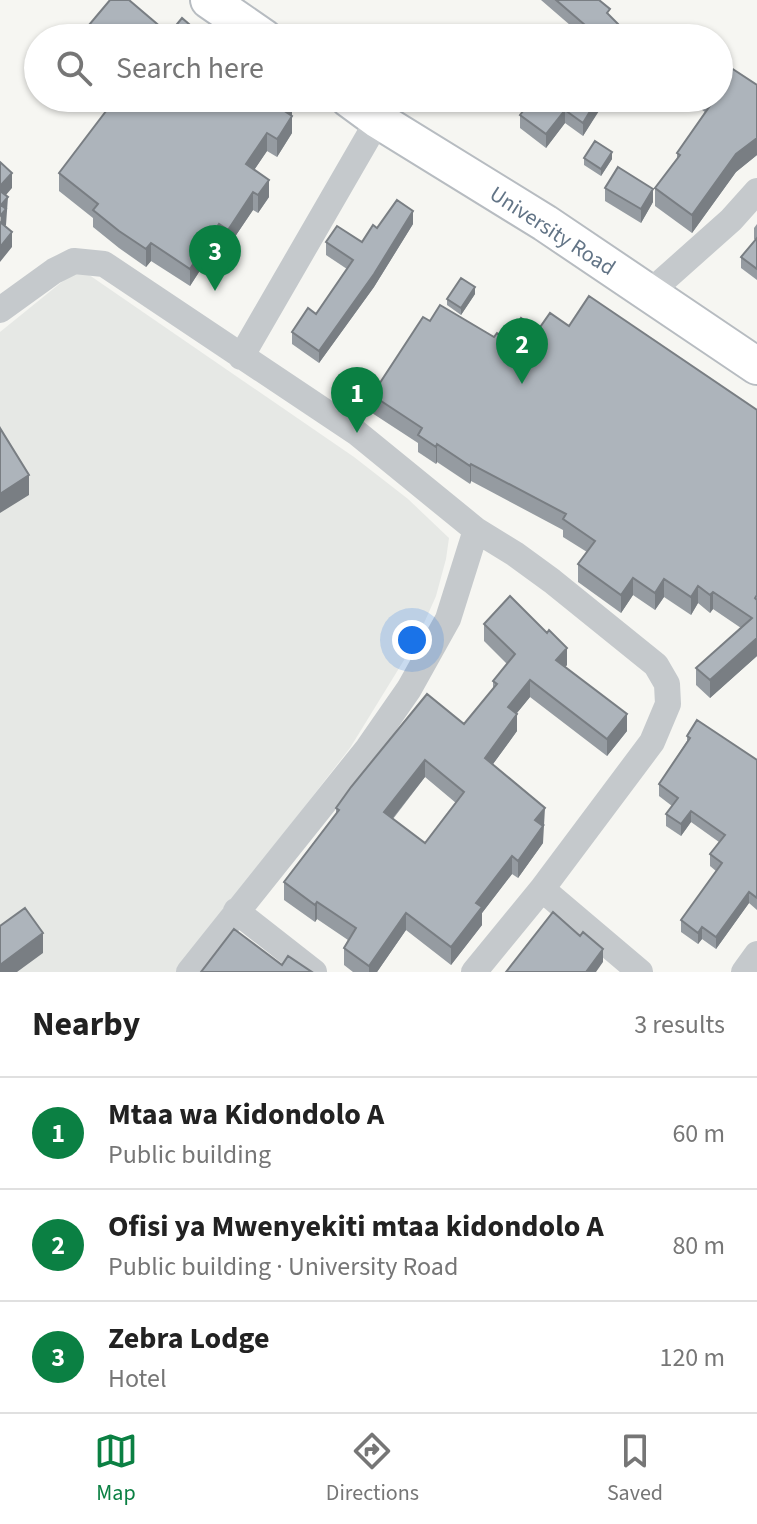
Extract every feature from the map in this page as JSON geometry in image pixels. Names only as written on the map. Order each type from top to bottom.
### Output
[{"type":"main road","points":[[209,0],[244,24]]},
{"type":"main road","name":"University Road","points":[[367,112],[545,223],[757,366]]},
{"type":"street","points":[[241,357],[378,120]]},
{"type":"street","points":[[649,293],[731,220],[757,191]]},
{"type":"street","points":[[0,310],[54,271],[74,261],[104,264],[357,433],[476,530],[552,581],[656,665],[667,684],[668,704],[652,742],[542,889],[474,972]]},
{"type":"street","points":[[189,972],[368,748],[409,689],[448,619],[476,530]]},
{"type":"street","points":[[542,889],[640,972]]},
{"type":"street","points":[[236,911],[314,972]]},
{"type":"street","points":[[744,972],[757,954]]},
{"type":"shaded area","points":[[79,268],[354,457],[408,499],[449,538],[436,596],[417,639],[350,748],[177,972],[0,972],[0,332]]},
{"type":"building","points":[[110,0],[129,0],[157,24],[90,24]]},
{"type":"building","points":[[556,0],[599,0],[610,9],[607,13],[618,24],[584,24]]},
{"type":"building","points":[[733,69],[757,85],[757,138],[736,154],[692,215],[655,188],[680,155],[677,153],[706,112],[733,112]]},
{"type":"building","points":[[105,112],[286,112],[292,116],[277,139],[267,133],[246,164],[269,180],[258,195],[253,192],[228,230],[219,224],[190,269],[151,243],[146,249],[119,231],[93,210],[98,204],[59,173]]},
{"type":"building","points":[[522,112],[563,112],[546,134],[520,115]]},
{"type":"building","points":[[568,112],[590,112],[583,123]]},
{"type":"building","points":[[595,141],[612,152],[601,169],[584,158]]},
{"type":"building","points":[[0,162],[12,173],[0,186]]},
{"type":"building","points":[[618,167],[653,189],[641,209],[605,188]]},
{"type":"building","points":[[0,191],[8,197],[1,205],[6,209],[0,216]]},
{"type":"building","points":[[397,200],[413,211],[374,274],[319,351],[292,332],[308,308],[316,314],[353,260],[326,242],[337,226],[362,242],[373,225],[377,228]]},
{"type":"building","points":[[0,222],[12,232],[0,247]]},
{"type":"building","points":[[757,238],[757,269],[741,257]]},
{"type":"building","points":[[461,278],[475,287],[461,308],[447,299]]},
{"type":"building","points":[[589,296],[757,410],[757,638],[710,680],[696,668],[752,618],[713,592],[710,595],[698,586],[691,597],[664,579],[655,593],[633,578],[621,595],[578,564],[595,541],[563,519],[566,514],[470,466],[437,444],[436,447],[418,435],[422,428],[372,395],[423,317],[430,321],[440,305],[494,337],[497,333],[506,339],[521,318],[538,330],[550,313],[569,326]]},
{"type":"building","points":[[0,428],[29,475],[0,494]]},
{"type":"building","points":[[510,596],[567,648],[556,660],[627,714],[607,739],[530,680],[508,707],[517,714],[485,758],[545,808],[535,820],[543,826],[518,861],[512,856],[476,903],[482,907],[451,947],[406,913],[369,966],[344,948],[356,928],[317,902],[315,905],[284,882],[339,810],[336,808],[351,787],[427,694],[464,724],[497,684],[493,681],[515,654],[484,624]],"holes":[[[425,760],[464,792],[425,843],[384,812]]]},
{"type":"building","points":[[697,720],[757,760],[757,898],[749,892],[716,937],[702,927],[698,933],[681,920],[722,863],[710,854],[725,835],[691,811],[681,824],[666,814],[678,798],[659,784],[690,738],[687,736]]},
{"type":"building","points":[[25,908],[43,933],[0,965],[0,926]]},
{"type":"building","points":[[553,912],[580,936],[583,932],[603,949],[586,972],[506,972]]},
{"type":"building","points":[[234,929],[282,965],[288,956],[312,972],[201,972]]},
{"type":"place","name":"Zebra Lodge","points":[[215,291]]},
{"type":"place","name":"Ofisi ya Mwenyekiti mtaa kidondolo A","points":[[522,384]]},
{"type":"place","name":"Mtaa wa Kidondolo A","points":[[357,433]]}]
